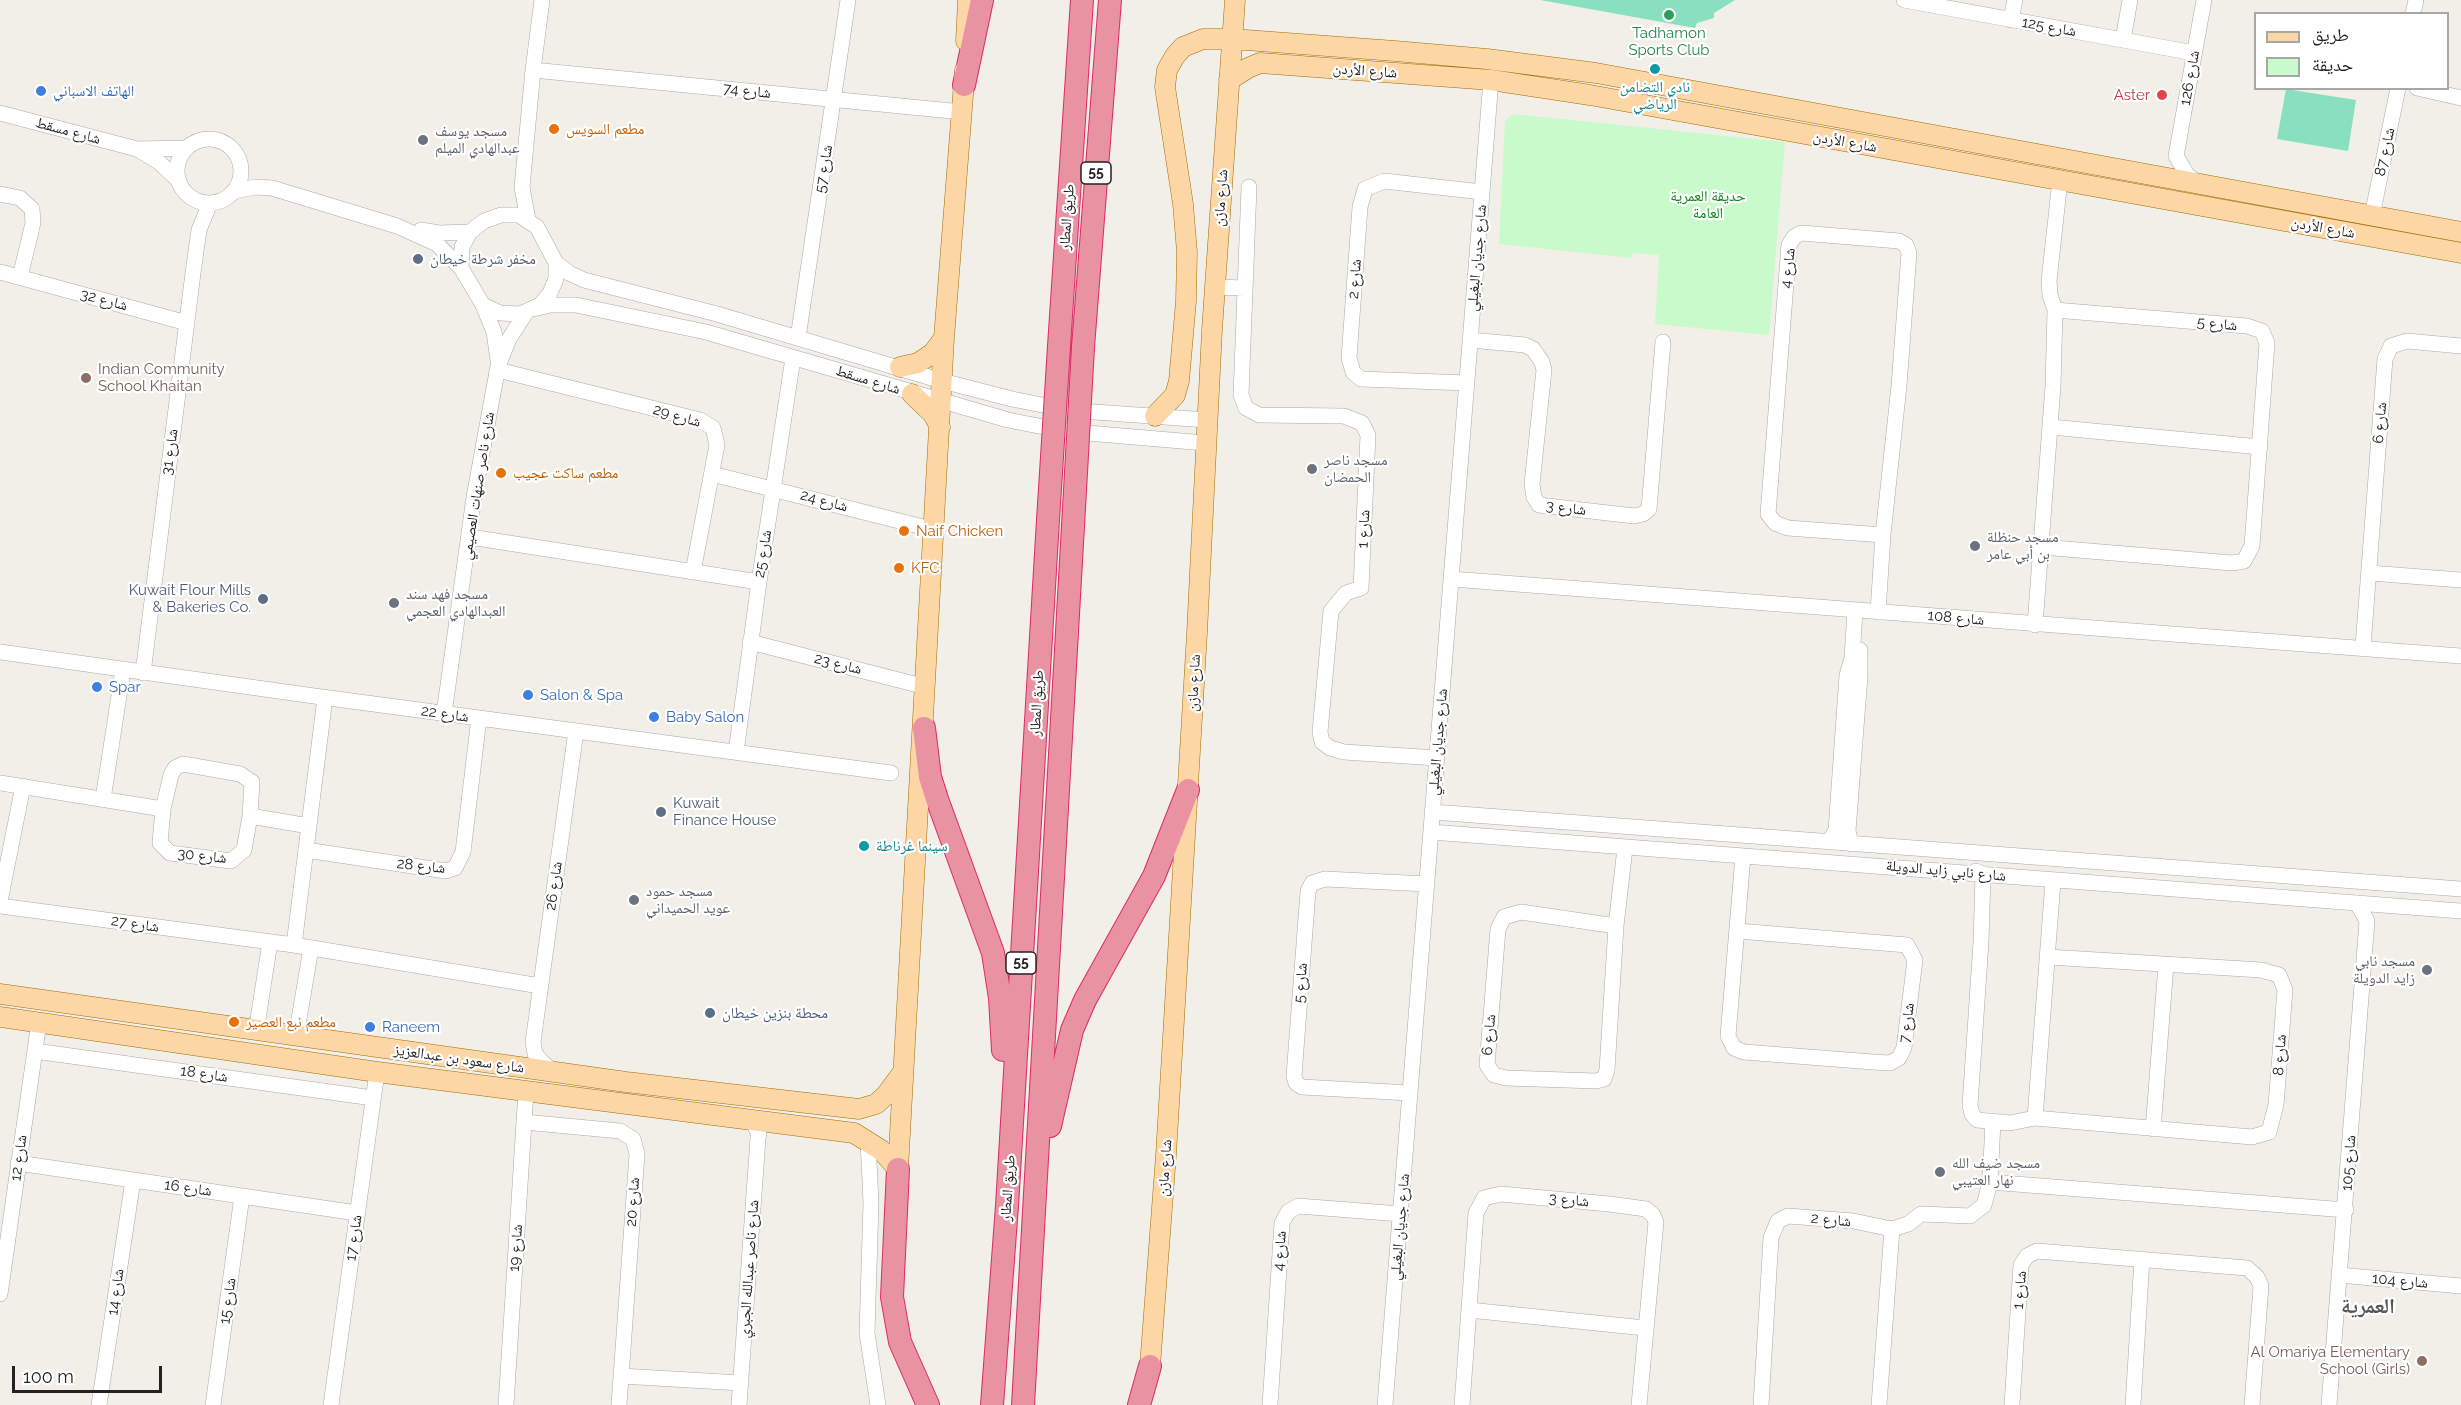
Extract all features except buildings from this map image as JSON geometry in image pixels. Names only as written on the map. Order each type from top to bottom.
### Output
[{"type":"highway","points":[[964,85],[982,0]]},
{"type":"highway","name":"طريق المطار","points":[[992,1405],[1007,1206],[1082,0]]},
{"type":"highway","name":"طريق المطار","points":[[1023,1405],[1083,347],[1110,0]]},
{"type":"highway","points":[[924,728],[930,777],[960,868],[987,935],[997,972],[1003,1022],[1007,1206]]},
{"type":"highway","points":[[1037,1171],[1072,1030],[1085,1000],[1154,876],[1188,790]]},
{"type":"highway","points":[[898,1169],[892,1297],[900,1342],[928,1405]]},
{"type":"highway","points":[[1139,1405],[1150,1366]]},
{"type":"main road","points":[[898,1169],[935,530],[940,402],[964,85],[968,0]]},
{"type":"main road","name":"شارع مازن","points":[[1150,1366],[1165,1166],[1188,790],[1205,443],[1235,0]]},
{"type":"main road","name":"شارع الأردن","points":[[1155,416],[1175,395],[1181,360],[1186,301],[1187,252],[1183,204],[1165,87],[1167,70],[1174,56],[1183,47],[1203,39],[1232,39],[1395,51],[1487,59],[1596,73],[2461,232]]},
{"type":"main road","points":[[1395,51],[1390,65],[1396,73]]},
{"type":"main road","name":"شارع الأردن","points":[[1230,80],[1260,63],[1491,80],[1590,95],[2461,253]]},
{"type":"main road","points":[[1590,95],[1599,85],[1596,73]]},
{"type":"main road","points":[[1840,141],[1834,137],[1832,127],[1842,119]]},
{"type":"main road","points":[[900,367],[918,363],[933,353],[944,338]]},
{"type":"main road","points":[[912,394],[928,408],[940,427]]},
{"type":"main road","name":"شارع سعود بن عبدالعزيز","points":[[0,994],[256,1032],[626,1082],[859,1109]]},
{"type":"main road","name":"شارع سعود بن عبدالعزيز","points":[[0,1017],[376,1072],[650,1106],[760,1125],[861,1136]]},
{"type":"main road","points":[[195,1045],[204,1036],[200,1023]]},
{"type":"main road","points":[[219,1048],[215,1040],[217,1034],[220,1029],[228,1028]]},
{"type":"main road","points":[[898,1169],[881,1150],[861,1136],[859,1109],[876,1104],[886,1095],[903,1072]]},
{"type":"main road","points":[[625,1103],[631,1093],[626,1082]]},
{"type":"main road","points":[[650,1106],[646,1101],[646,1094],[649,1088],[655,1085]]},
{"type":"street","points":[[528,220],[522,187],[542,0]]},
{"type":"street","name":"شارع 57","points":[[798,338],[848,0]]},
{"type":"street","name":"شارع 125","points":[[1904,0],[2194,53]]},
{"type":"street","points":[[2011,20],[2015,0]]},
{"type":"street","points":[[2123,40],[2130,0]]},
{"type":"street","name":"شارع 126","points":[[2176,156],[2204,0]]},
{"type":"street","name":"شارع 74","points":[[533,70],[962,112]]},
{"type":"street","name":"شارع جديان البغيلي","points":[[1385,1405],[1491,80]]},
{"type":"street","name":"شارع 87","points":[[2372,216],[2398,90]]},
{"type":"street","points":[[2426,90],[2461,98]]},
{"type":"street","name":"شارع مسقط","points":[[0,113],[137,149],[159,162],[179,181]]},
{"type":"street","points":[[239,160],[240,176],[234,191],[227,197],[203,201],[181,188],[177,164],[187,148],[198,141],[208,139],[227,145],[239,160],[272,188]]},
{"type":"street","name":"شارع مسقط","points":[[137,149],[187,148]]},
{"type":"street","points":[[2148,175],[2161,170],[2176,156],[2188,177],[2199,183]]},
{"type":"street","points":[[2036,625],[2051,427],[2055,310],[2050,295],[2049,281],[2060,180]]},
{"type":"street","name":"شارع 2","points":[[1467,383],[1361,379],[1353,372],[1349,358],[1360,207],[1365,189],[1384,181],[1482,192]]},
{"type":"street","points":[[234,191],[256,187],[272,188],[397,226],[437,244],[460,268],[483,305],[500,313],[510,315],[530,310],[545,299],[553,286],[556,263],[537,227],[519,215],[501,215],[484,220],[470,232],[462,248],[460,268]]},
{"type":"street","points":[[501,215],[522,187]]},
{"type":"street","name":"شارع 1","points":[[1249,187],[1241,395],[1246,408],[1258,415],[1344,416],[1362,423],[1368,435],[1361,588],[1346,593],[1331,610],[1320,732],[1322,742],[1330,748],[1344,752],[1437,758]]},
{"type":"street","points":[[0,194],[20,198],[32,209],[33,223],[20,277]]},
{"type":"street","name":"شارع 31","points":[[143,673],[203,201]]},
{"type":"street","points":[[397,226],[439,233],[470,232]]},
{"type":"street","name":"شارع 4","points":[[1845,796],[1854,676],[1883,535],[1899,386],[1909,253],[1906,245],[1899,241],[1801,233],[1794,237],[1789,245],[1768,514],[1775,523],[1788,528],[1883,535]]},
{"type":"street","name":"شارع مسقط","points":[[556,263],[569,273],[584,280],[717,314],[942,381],[1012,399],[1067,410],[1207,420]]},
{"type":"street","name":"شارع 32","points":[[0,272],[187,323]]},
{"type":"street","points":[[1215,283],[1245,284]]},
{"type":"street","name":"شارع مسقط","points":[[530,310],[550,305],[576,304],[706,333],[1008,420],[1064,431],[1205,443]]},
{"type":"street","name":"شارع ناصر صنهات العصيمي","points":[[483,305],[494,332],[498,368]]},
{"type":"street","name":"شارع ناصر صنهات العصيمي","points":[[444,714],[474,497],[498,368],[509,339],[530,310]]},
{"type":"street","name":"شارع 5","points":[[2042,547],[2232,563],[2244,561],[2252,546],[2267,343],[2262,331],[2247,326],[2055,310]]},
{"type":"street","points":[[706,333],[715,325],[717,314]]},
{"type":"street","points":[[738,342],[733,331],[736,325],[745,323]]},
{"type":"street","name":"شارع 3","points":[[1470,340],[1525,345],[1533,349],[1542,362],[1544,370],[1532,484],[1534,497],[1539,505],[1634,516],[1643,514],[1648,509],[1663,342]]},
{"type":"street","name":"شارع 6","points":[[2362,647],[2370,573],[2385,359],[2391,346],[2408,341],[2461,346]]},
{"type":"street","name":"شارع 25","points":[[736,752],[750,642],[793,358]]},
{"type":"street","name":"شارع 29","points":[[498,368],[700,420],[713,428],[717,445],[693,572]]},
{"type":"street","points":[[2051,427],[2260,447]]},
{"type":"street","name":"شارع 24","points":[[712,474],[935,530]]},
{"type":"street","points":[[470,537],[759,582]]},
{"type":"street","points":[[2370,573],[2461,580]]},
{"type":"street","name":"شارع 108","points":[[1451,579],[2461,656]]},
{"type":"street","name":"شارع 23","points":[[750,642],[926,687]]},
{"type":"street","name":"شارع 22","points":[[0,652],[891,773]]},
{"type":"street","points":[[103,799],[123,670]]},
{"type":"street","points":[[294,945],[326,698]]},
{"type":"street","name":"شارع 28","points":[[306,850],[446,871],[455,868],[463,852],[479,718]]},
{"type":"street","name":"شارع 26","points":[[532,1042],[576,731]]},
{"type":"street","name":"شارع 30","points":[[188,764],[248,777],[252,782],[250,816],[244,850],[231,861],[170,853],[160,843],[164,809],[171,775],[175,768],[188,764]]},
{"type":"street","points":[[0,783],[164,809]]},
{"type":"street","points":[[0,904],[22,786]]},
{"type":"street","points":[[1829,842],[1836,830],[1845,796]]},
{"type":"street","points":[[1845,796],[1851,844]]},
{"type":"street","name":"شارع نابي زايد الدويلة","points":[[1432,812],[2461,889]]},
{"type":"street","points":[[250,816],[309,826]]},
{"type":"street","points":[[1526,840],[1530,827],[1527,819]]},
{"type":"street","points":[[1552,842],[1546,833],[1551,823],[1556,821]]},
{"type":"street","name":"شارع نابي زايد الدويلة","points":[[1431,832],[2053,881],[2461,910]]},
{"type":"street","name":"شارع 6","points":[[1616,926],[1521,912],[1504,917],[1498,929],[1487,1065],[1494,1075],[1506,1078],[1596,1081],[1604,1079],[1607,1070],[1616,926],[1625,848]]},
{"type":"street","points":[[1946,850],[1959,858],[1954,867],[1947,871]]},
{"type":"street","points":[[1880,1405],[1892,1229],[1908,1224],[1922,1214],[1970,1216],[1984,1205],[1990,1182],[1993,1122],[1977,1120],[1972,1114],[1970,1105],[1981,942],[1983,874],[1974,870],[1971,861],[1974,856],[1982,853]]},
{"type":"street","name":"شارع 7","points":[[1738,932],[1907,945],[1915,960],[1904,1048],[1899,1058],[1890,1062],[1874,1062],[1744,1052],[1734,1048],[1728,1036],[1743,856]]},
{"type":"street","name":"شارع 5","points":[[1410,1093],[1302,1087],[1296,1083],[1294,1076],[1308,891],[1312,883],[1325,879],[1427,884]]},
{"type":"street","points":[[2343,879],[2338,889],[2367,921],[2380,904]]},
{"type":"street","points":[[2035,1118],[2053,881]]},
{"type":"street","name":"شارع 27","points":[[0,904],[294,945],[540,986]]},
{"type":"street","name":"شارع 105","points":[[2329,1405],[2367,921]]},
{"type":"street","points":[[256,1032],[270,942]]},
{"type":"street","points":[[296,1037],[311,948]]},
{"type":"street","name":"شارع 8","points":[[1993,1122],[2010,1123],[2035,1118],[2252,1137],[2269,1132],[2277,1105],[2285,990],[2278,975],[2261,970],[2048,957]]},
{"type":"street","points":[[2153,1129],[2166,965]]},
{"type":"street","name":"شارع 12","points":[[0,1294],[39,1022]]},
{"type":"street","points":[[506,1065],[518,1060],[532,1042]]},
{"type":"street","points":[[532,1042],[535,1053],[554,1072]]},
{"type":"street","name":"شارع 18","points":[[35,1051],[373,1098]]},
{"type":"street","name":"شارع 17","points":[[331,1405],[376,1072]]},
{"type":"street","name":"شارع 19","points":[[506,1405],[526,1091]]},
{"type":"street","name":"شارع 20","points":[[524,1122],[620,1131],[633,1139],[637,1154],[619,1405]]},
{"type":"street","name":"شارع ناصر عبدالله الجبري","points":[[739,1405],[760,1125]]},
{"type":"street","points":[[861,1136],[871,1203],[867,1334],[878,1405]]},
{"type":"street","name":"شارع 16","points":[[18,1163],[357,1213]]},
{"type":"street","name":"شارع 14","points":[[99,1405],[133,1180]]},
{"type":"street","points":[[1990,1182],[2346,1210]]},
{"type":"street","name":"شارع 3","points":[[1462,1405],[1476,1213],[1484,1198],[1501,1194],[1646,1209],[1653,1215],[1656,1222],[1639,1405]]},
{"type":"street","name":"شارع 15","points":[[213,1405],[242,1196]]},
{"type":"street","name":"شارع 4","points":[[1270,1405],[1282,1223],[1288,1212],[1298,1206],[1401,1214]]},
{"type":"street","name":"شارع 2","points":[[1761,1405],[1771,1238],[1778,1221],[1788,1216],[1853,1221],[1892,1229]]},
{"type":"street","name":"شارع 1","points":[[2012,1405],[2021,1265],[2027,1256],[2037,1251],[2247,1268],[2257,1276],[2261,1286],[2252,1405]]},
{"type":"street","points":[[2133,1405],[2142,1259]]},
{"type":"street","name":"شارع 104","points":[[2339,1275],[2461,1286]]},
{"type":"street","points":[[1469,1310],[1645,1328]]},
{"type":"street","points":[[1150,1366],[1150,1405]]},
{"type":"street","points":[[621,1376],[741,1383]]},
{"type":"green space","name":"Tadhamon Sports Club","points":[[1540,0],[1735,0],[1714,13],[1714,18],[1697,23],[1695,28]]},
{"type":"green space","points":[[2286,90],[2356,100],[2348,151],[2277,139]]},
{"type":"green space","name":"حديقة العمرية العامة","points":[[1513,114],[1785,142],[1769,335],[1655,324],[1659,255],[1633,253],[1632,258],[1499,244],[1505,121]]},
{"type":"place","name":"Tadhamon Sports Club","points":[[1669,15]]},
{"type":"place","name":"نادي التضامن الرياضي","points":[[1655,69]]},
{"type":"place","name":"الهاتف الاسباني","points":[[41,91]]},
{"type":"place","name":"Aster","points":[[2162,95]]},
{"type":"place","name":"مطعم السويس","points":[[554,129]]},
{"type":"place","name":"مسجد يوسف عبدالهادي الميلم","points":[[423,140]]},
{"type":"place","name":"مخفر شرطة خيطان","points":[[418,259]]},
{"type":"place","name":"Indian Community School Khaitan","points":[[86,378]]},
{"type":"place","name":"مسجد ناصر الحمضان","points":[[1312,469]]},
{"type":"place","name":"مطعم ساكت عجيب","points":[[501,473]]},
{"type":"place","name":"Naif Chicken","points":[[904,531]]},
{"type":"place","name":"مسجد حنظلة بن أبي عامر","points":[[1975,546]]},
{"type":"place","name":"KFC","points":[[899,568]]},
{"type":"place","name":"Kuwait Flour Mills & Bakeries Co.","points":[[263,599]]},
{"type":"place","name":"مسجد فهد سند العبدالهادي العجمي","points":[[394,603]]},
{"type":"place","name":"Spar","points":[[97,687]]},
{"type":"place","name":"Salon & Spa","points":[[528,695]]},
{"type":"place","name":"Baby Salon","points":[[654,717]]},
{"type":"place","name":"Kuwait Finance House","points":[[661,812]]},
{"type":"place","name":"سينما غرناطة","points":[[864,846]]},
{"type":"place","name":"مسجد حمود عويد الحميداني","points":[[634,900]]},
{"type":"place","name":"مسجد نابي زايد الدويلة","points":[[2427,970]]},
{"type":"place","name":"محطة بنزين خيطان","points":[[710,1013]]},
{"type":"place","name":"مطعم نبع العصير","points":[[234,1022]]},
{"type":"place","name":"Raneem","points":[[370,1027]]},
{"type":"place","name":"مسجد ضيف الله نهار العتيبي","points":[[1940,1172]]},
{"type":"place","name":"Al Omariya Elementary School (Girls)","points":[[2422,1361]]},
{"type":"district","name":"العمرية","points":[[2368,1307]]}]
